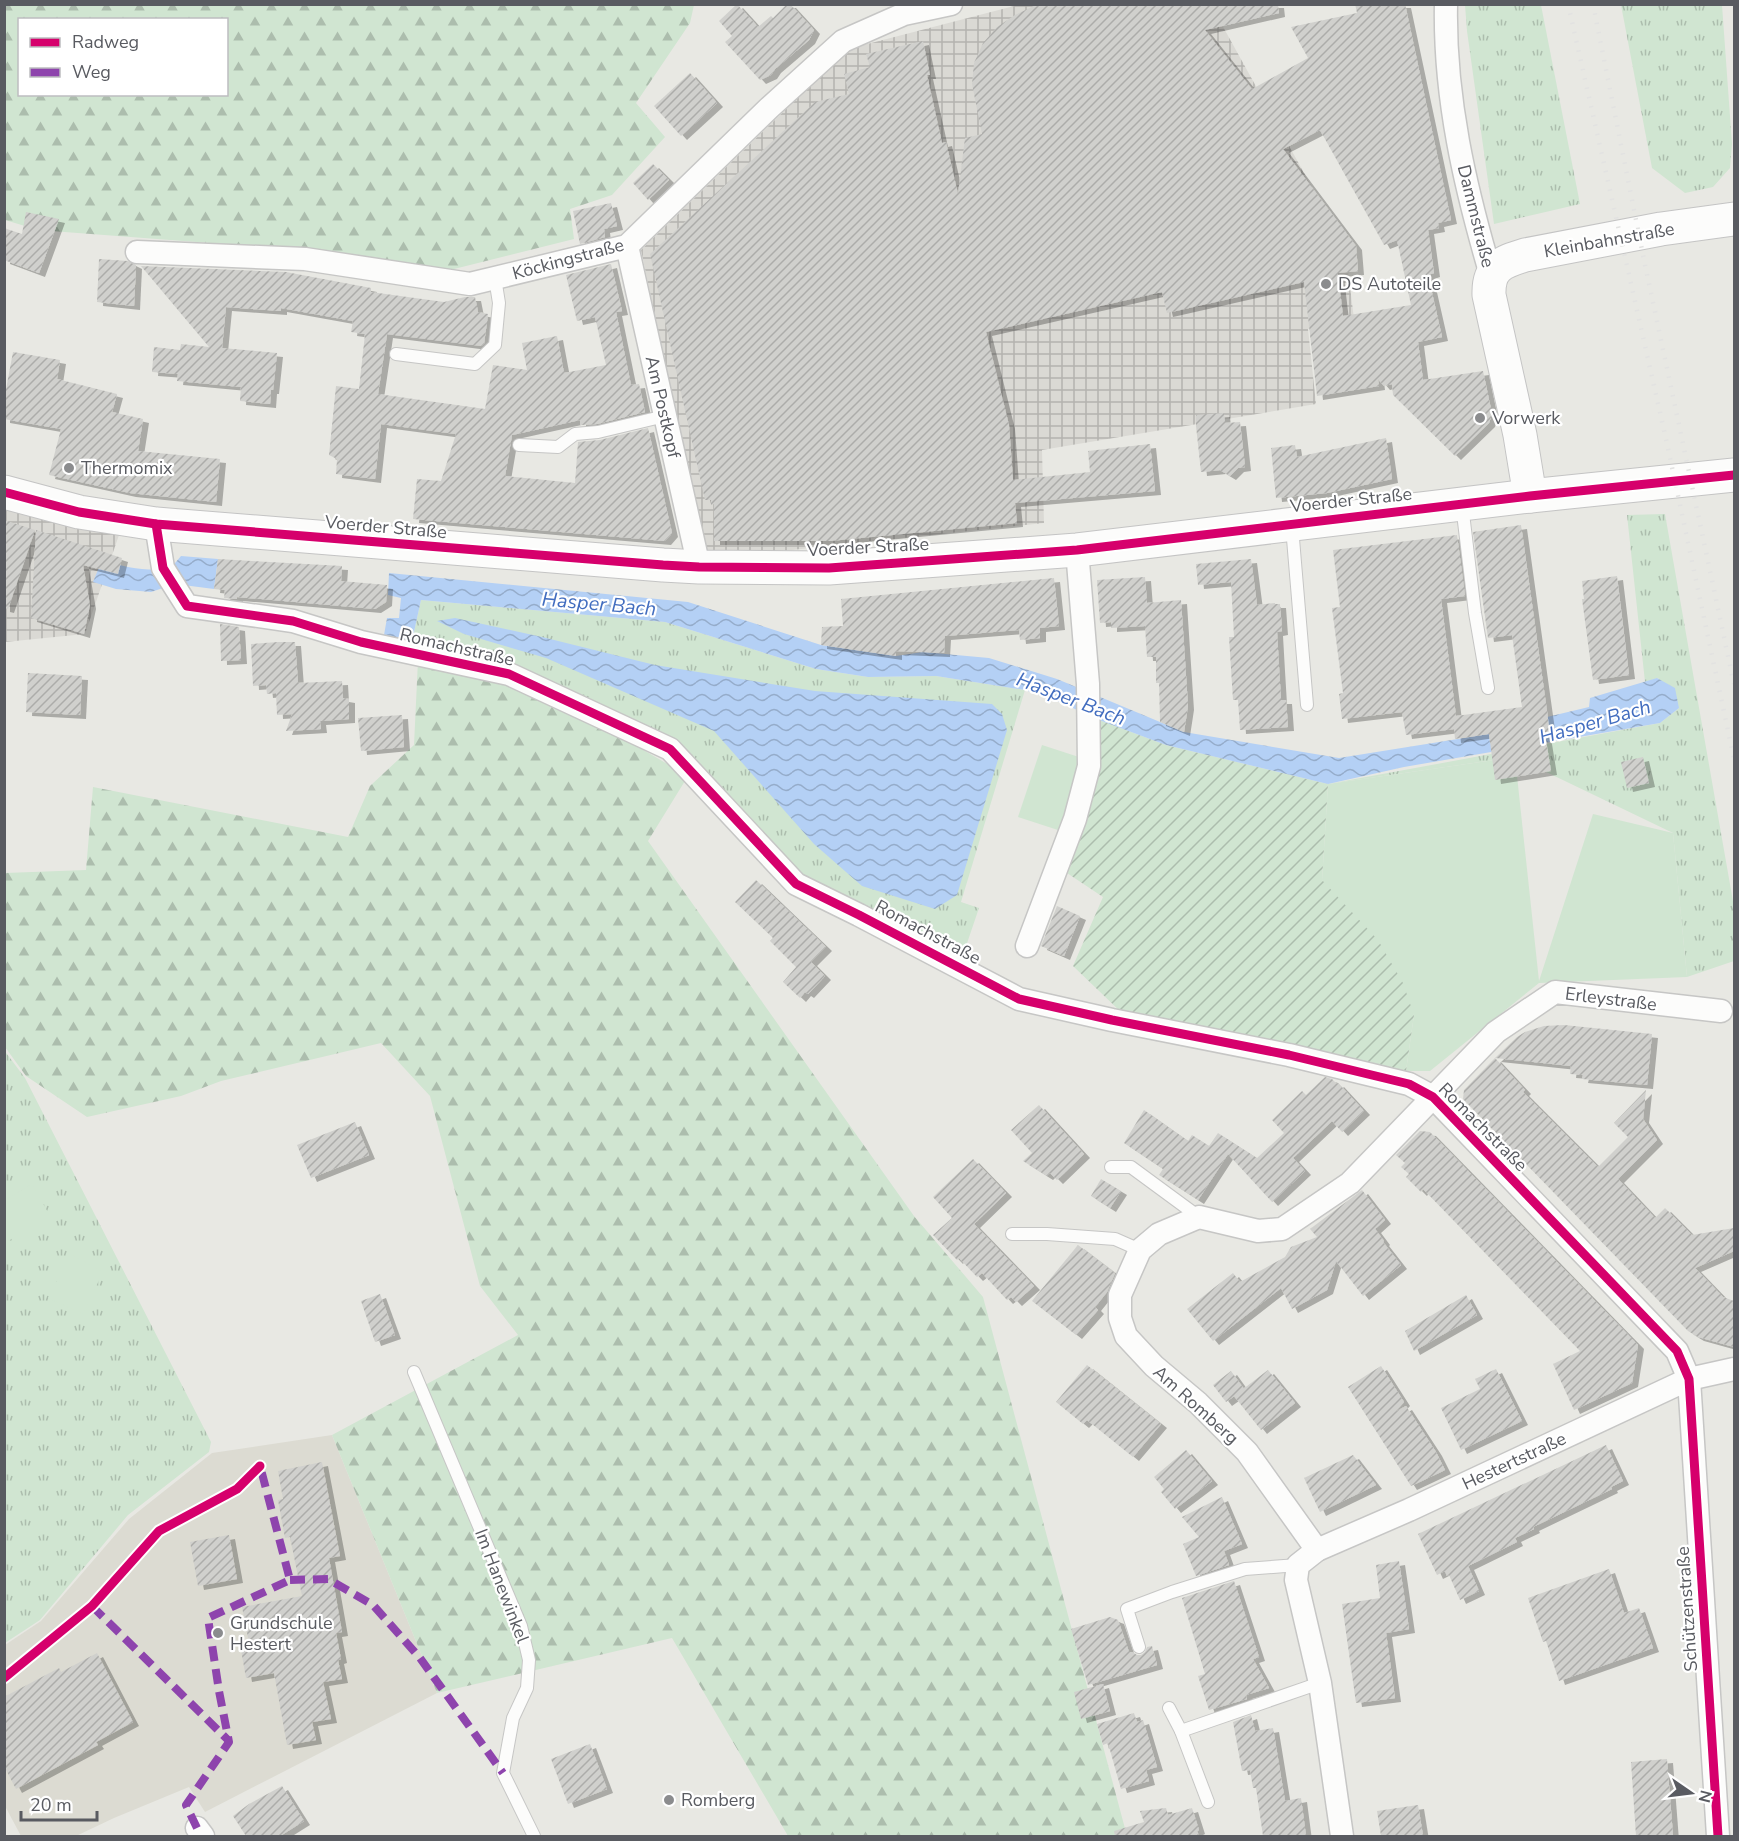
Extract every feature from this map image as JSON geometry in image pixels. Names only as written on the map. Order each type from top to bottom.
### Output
[{"type":"main road","name":"Kleinbahnstraße","points":[[1491,276],[1504,261],[1525,255],[1661,229],[1734,219]]},
{"type":"main road","name":"Dammstraße","points":[[1491,276],[1489,295],[1520,435],[1530,496]]},
{"type":"main road","name":"Voerder Straße","points":[[4,492],[79,512],[156,524],[584,560],[699,567],[829,568],[1077,549],[1530,496],[1734,475]]},
{"type":"street","name":"Köckingstraße","points":[[137,252],[305,259],[470,285],[627,246],[769,108],[843,41],[904,14],[951,4]]},
{"type":"street","name":"Dammstraße","points":[[1446,4],[1447,72],[1453,114],[1471,206],[1491,276]]},
{"type":"street","name":"Am Postkopf","points":[[627,246],[699,567]]},
{"type":"street","name":"Romachstraße","points":[[156,524],[163,568],[187,606],[293,621],[361,642],[509,674],[670,749],[795,885],[859,915],[1019,999],[1289,1055],[1409,1084],[1433,1097],[1677,1351],[1689,1379]]},
{"type":"street","points":[[1026,946],[1075,819],[1089,766],[1088,684],[1077,549]]},
{"type":"street","name":"Erleystraße","points":[[1433,1097],[1496,1032],[1556,992],[1721,1011]]},
{"type":"street","name":"Romachstraße","points":[[1199,1216],[1258,1231],[1282,1229],[1350,1183],[1433,1097]]},
{"type":"street","points":[[1140,1250],[1159,1234],[1199,1216]]},
{"type":"street","name":"Am Romberg","points":[[1140,1250],[1120,1295],[1119,1317],[1126,1336],[1154,1366],[1198,1403],[1247,1452],[1317,1550]]},
{"type":"street","name":"Hestertstraße","points":[[1298,1565],[1317,1550],[1689,1379],[1734,1369]]},
{"type":"street","name":"Schützenstraße","points":[[1689,1379],[1718,1836]]},
{"type":"street","points":[[1298,1565],[1296,1580],[1320,1683],[1341,1836]]},
{"type":"lane","points":[[396,354],[475,364],[495,345],[499,303],[495,278]]},
{"type":"lane","points":[[519,445],[558,447],[574,434],[598,432],[665,416]]},
{"type":"lane","points":[[1462,504],[1475,613],[1488,688]]},
{"type":"lane","points":[[1292,523],[1307,705]]},
{"type":"lane","name":"Romachstraße","points":[[1111,1167],[1131,1167],[1199,1216]]},
{"type":"lane","points":[[1012,1234],[1115,1239],[1140,1250]]},
{"type":"lane","name":"Im Hanewinkel","points":[[414,1372],[521,1626],[529,1660],[527,1688],[513,1718],[503,1773],[534,1836]]},
{"type":"lane","points":[[1139,1647],[1127,1610],[1172,1592],[1245,1569],[1298,1565]]},
{"type":"lane","points":[[1181,1731],[1320,1683]]},
{"type":"lane","points":[[1169,1708],[1181,1731],[1208,1802]]},
{"type":"shaded area","points":[[1018,5],[1211,5],[1345,247],[1354,319],[1308,329],[1316,404],[1042,450],[1044,523],[792,550],[706,554],[641,250],[848,49]]},
{"type":"shaded area","points":[[4,498],[120,532],[85,634],[5,642]]},
{"type":"shaded area","name":"Grundschule Hestert","points":[[332,1435],[437,1693],[205,1812],[189,1787],[76,1836],[21,1836],[5,1806],[5,1645],[41,1621],[129,1519],[212,1453]]},
{"type":"green space","points":[[4,5],[694,5],[690,23],[636,103],[665,137],[612,195],[570,209],[574,239],[446,271],[304,250],[38,230],[5,220]]},
{"type":"green space","points":[[1465,5],[1541,5],[1580,204],[1494,224]]},
{"type":"green space","points":[[1621,5],[1722,5],[1732,144],[1730,168],[1713,187],[1685,193],[1652,168]]},
{"type":"green space","points":[[1665,514],[1734,907],[1734,961],[1687,977],[1673,833],[1515,757],[1328,784],[1660,723],[1679,708],[1658,678],[1645,682],[1627,515]]},
{"type":"green space","points":[[421,600],[665,622],[816,669],[868,677],[936,676],[1025,690],[961,902],[979,908],[963,955],[803,881],[687,760],[477,656],[412,641]]},
{"type":"green space","points":[[418,660],[561,702],[688,776],[648,841],[914,1216],[983,1297],[1127,1836],[788,1836],[672,1638],[437,1693],[332,1435],[518,1335],[480,1286],[430,1096],[381,1043],[221,1081],[181,1096],[87,1117],[26,1076],[5,1047],[5,873],[86,870],[93,787],[348,837],[370,786],[414,745]]},
{"type":"green space","points":[[1091,717],[1166,745],[1328,784],[1322,880],[1378,940],[1403,983],[1414,1015],[1406,1071],[1123,1014],[1073,966],[1103,897],[1064,871]]},
{"type":"green space","points":[[1042,745],[1085,759],[1061,831],[1018,817]]},
{"type":"green space","points":[[1515,757],[1539,981],[1593,814],[1673,833],[1687,977],[1539,983],[1430,1071],[1406,1071],[1414,1015],[1322,880],[1328,784]]},
{"type":"green space","points":[[4,1050],[25,1078],[211,1442],[209,1452],[128,1515],[40,1620],[5,1643]]},
{"type":"green space","points":[[32,1184],[50,1216],[5,1243],[5,1200]]},
{"type":"green space","points":[[70,1254],[103,1272],[83,1314],[48,1298]]},
{"type":"water","points":[[181,556],[218,559],[214,589],[183,585],[151,592],[116,589],[93,582],[102,560],[136,568],[161,570],[170,569]]},
{"type":"water","name":"Hasper Bach","points":[[389,573],[688,602],[821,645],[896,656],[923,652],[989,658],[1057,679],[1184,732],[1339,758],[1489,734],[1490,743],[1547,717],[1589,707],[1590,698],[1657,678],[1675,688],[1679,708],[1660,723],[1404,767],[1328,784],[1166,745],[1025,690],[936,676],[868,677],[816,669],[665,622],[421,600],[412,641],[384,635],[387,618],[399,618],[401,598],[388,595]]},
{"type":"water","points":[[455,618],[655,665],[815,691],[992,704],[1002,714],[1007,730],[957,895],[935,909],[862,886],[814,844],[714,731],[546,658],[464,634],[437,621]]},
{"type":"building","points":[[737,4],[758,27],[790,4],[814,30],[809,40],[771,75],[760,80],[725,42],[732,36],[719,21]]},
{"type":"building","points":[[1038,4],[1278,4],[1279,13],[1205,30],[1252,89],[1308,58],[1291,27],[1357,13],[1355,4],[1405,4],[1451,220],[1438,223],[1439,228],[1428,230],[1434,273],[1428,275],[1442,337],[1418,342],[1423,380],[1483,371],[1492,414],[1489,423],[1455,456],[1393,395],[1392,384],[1384,386],[1378,379],[1379,386],[1317,396],[1304,282],[1167,313],[1162,292],[986,332],[1009,425],[1013,480],[1090,472],[1088,451],[1150,444],[1155,491],[1015,503],[1017,523],[830,541],[714,541],[714,504],[711,505],[711,500],[705,500],[650,254],[815,102],[849,94],[844,74],[870,67],[866,54],[923,41],[930,75],[927,75],[942,143],[946,142],[958,194],[965,138],[982,134],[972,84],[974,63],[983,43],[997,27]],"holes":[[[1320,130],[1384,245],[1397,240],[1411,305],[1343,316],[1338,273],[1358,271],[1356,246],[1283,149]]]},
{"type":"building","points":[[690,73],[717,103],[681,136],[654,106]]},
{"type":"building","points":[[653,164],[669,180],[648,200],[633,183]]},
{"type":"building","points":[[611,203],[617,226],[604,229],[605,237],[580,244],[573,211]]},
{"type":"building","points":[[26,212],[59,219],[39,273],[4,260],[4,228],[22,234]]},
{"type":"building","points":[[99,259],[128,261],[136,265],[134,306],[97,302]]},
{"type":"building","points":[[611,264],[622,311],[616,312],[631,385],[639,384],[645,412],[597,424],[580,425],[580,420],[512,435],[505,476],[575,483],[578,442],[600,440],[648,428],[672,533],[665,541],[413,519],[417,479],[441,481],[456,434],[381,424],[375,479],[336,474],[337,459],[329,455],[336,386],[359,389],[365,334],[351,332],[353,321],[281,308],[281,311],[226,307],[222,348],[277,353],[270,404],[240,401],[241,387],[177,381],[178,374],[152,372],[154,347],[180,350],[181,344],[209,347],[141,266],[286,272],[371,288],[371,292],[444,302],[475,297],[478,312],[488,314],[482,346],[387,334],[378,394],[485,409],[493,365],[527,370],[522,343],[557,336],[564,373],[606,365],[595,317],[577,321],[566,275]]},
{"type":"building","points":[[13,352],[60,360],[57,379],[117,394],[112,412],[143,419],[138,451],[220,459],[216,502],[130,493],[49,475],[61,429],[4,419],[4,400]]},
{"type":"building","points":[[1224,413],[1225,423],[1240,422],[1245,467],[1238,468],[1230,476],[1220,470],[1201,472],[1196,415]]},
{"type":"building","points":[[1386,438],[1392,479],[1327,493],[1276,498],[1271,448],[1295,445],[1297,457]]},
{"type":"building","points":[[4,520],[35,530],[8,609],[4,608]]},
{"type":"building","points":[[1521,525],[1550,733],[1545,734],[1551,771],[1495,780],[1489,734],[1455,739],[1454,729],[1406,735],[1402,712],[1342,719],[1339,694],[1343,693],[1332,608],[1340,607],[1333,550],[1457,535],[1465,596],[1441,599],[1456,716],[1522,707],[1512,635],[1488,638],[1473,532]]},
{"type":"building","points":[[36,530],[122,558],[118,574],[83,565],[90,605],[84,634],[31,618]]},
{"type":"building","points":[[218,559],[342,566],[341,581],[387,585],[386,602],[375,609],[237,597],[237,599],[224,598],[225,590],[214,589]]},
{"type":"building","points":[[1251,559],[1257,605],[1280,604],[1282,631],[1277,632],[1281,700],[1286,700],[1288,727],[1240,730],[1238,700],[1233,700],[1229,637],[1234,637],[1231,582],[1198,585],[1196,564]]},
{"type":"building","points":[[1617,576],[1629,675],[1593,680],[1582,599],[1584,599],[1582,581]]},
{"type":"building","points":[[1145,577],[1147,603],[1181,600],[1188,706],[1184,732],[1160,722],[1156,657],[1147,657],[1145,626],[1111,628],[1111,622],[1100,623],[1097,580]]},
{"type":"building","points":[[1054,578],[1059,626],[1040,628],[1040,638],[1020,640],[1019,630],[945,636],[944,653],[896,651],[896,656],[821,645],[822,627],[843,626],[841,599]]},
{"type":"building","points":[[220,624],[239,627],[241,660],[221,661]]},
{"type":"building","points":[[295,642],[298,683],[342,681],[343,698],[349,699],[349,719],[320,721],[321,729],[286,731],[292,714],[277,715],[276,693],[267,694],[266,685],[253,686],[251,644]]},
{"type":"building","points":[[28,673],[82,676],[80,715],[26,712]]},
{"type":"building","points":[[402,715],[404,747],[361,751],[358,718]]},
{"type":"building","points":[[1643,757],[1649,783],[1627,788],[1621,762]]},
{"type":"building","points":[[756,880],[826,947],[811,962],[825,976],[808,994],[805,992],[800,998],[783,982],[796,967],[770,941],[773,938],[735,902]]},
{"type":"building","points":[[1057,906],[1080,916],[1064,956],[1041,946]]},
{"type":"building","points":[[1564,1025],[1652,1034],[1647,1085],[1582,1079],[1583,1075],[1570,1074],[1571,1066],[1495,1058],[1525,1032],[1544,1026]]},
{"type":"building","points":[[1495,1058],[1525,1090],[1523,1092],[1598,1167],[1628,1137],[1614,1123],[1646,1090],[1643,1119],[1657,1140],[1618,1179],[1655,1218],[1665,1208],[1692,1235],[1734,1228],[1734,1251],[1695,1268],[1723,1297],[1734,1301],[1734,1347],[1698,1337],[1688,1331],[1463,1099],[1464,1090]]},
{"type":"building","points":[[1325,1077],[1338,1083],[1364,1111],[1342,1132],[1332,1121],[1293,1158],[1305,1171],[1272,1202],[1228,1154],[1198,1200],[1159,1175],[1163,1169],[1124,1143],[1144,1110],[1188,1141],[1192,1135],[1209,1146],[1218,1133],[1257,1158],[1284,1133],[1272,1120],[1302,1091],[1306,1095]]},
{"type":"building","points":[[1039,1105],[1084,1154],[1057,1180],[1050,1173],[1047,1176],[1023,1161],[1032,1153],[1011,1130]]},
{"type":"building","points":[[355,1122],[369,1155],[311,1178],[297,1145]]},
{"type":"building","points":[[1420,1131],[1430,1132],[1638,1345],[1632,1383],[1574,1410],[1553,1364],[1580,1351],[1423,1189],[1421,1192],[1406,1177],[1409,1174],[1401,1167],[1405,1163],[1396,1155]]},
{"type":"building","points":[[973,1159],[1006,1193],[974,1224],[1034,1286],[1016,1302],[1011,1297],[1007,1300],[982,1273],[977,1277],[933,1235],[952,1218],[933,1197]]},
{"type":"building","points":[[1101,1179],[1121,1191],[1110,1208],[1091,1196]]},
{"type":"building","points":[[1362,1190],[1385,1220],[1375,1229],[1401,1265],[1363,1296],[1336,1261],[1327,1290],[1292,1309],[1281,1288],[1213,1341],[1187,1309],[1233,1273],[1240,1282],[1285,1257],[1291,1247],[1317,1237],[1310,1229]]},
{"type":"building","points":[[1078,1245],[1115,1273],[1107,1292],[1095,1307],[1098,1310],[1076,1335],[1032,1301]]},
{"type":"building","points":[[380,1294],[395,1335],[375,1342],[361,1301]]},
{"type":"building","points":[[1466,1295],[1477,1315],[1414,1351],[1405,1331]]},
{"type":"building","points":[[1087,1365],[1161,1424],[1133,1457],[1087,1420],[1083,1424],[1056,1402]]},
{"type":"building","points":[[1381,1366],[1404,1402],[1395,1412],[1406,1406],[1445,1470],[1411,1486],[1348,1387]]},
{"type":"building","points":[[1496,1369],[1522,1421],[1461,1450],[1441,1408],[1480,1389],[1475,1379]]},
{"type":"building","points":[[1268,1370],[1295,1403],[1261,1430],[1234,1396]]},
{"type":"building","points":[[1231,1371],[1244,1389],[1226,1402],[1213,1385]]},
{"type":"building","points":[[1606,1445],[1623,1481],[1611,1487],[1612,1489],[1533,1527],[1534,1529],[1515,1538],[1517,1542],[1468,1566],[1479,1591],[1460,1600],[1449,1575],[1447,1576],[1445,1571],[1437,1575],[1418,1534]]},
{"type":"building","points":[[1186,1450],[1212,1481],[1175,1509],[1161,1492],[1164,1489],[1154,1477]]},
{"type":"building","points":[[1353,1455],[1376,1485],[1320,1512],[1304,1478]]},
{"type":"building","points":[[322,1462],[340,1556],[329,1558],[342,1632],[336,1633],[342,1679],[323,1682],[331,1719],[312,1722],[316,1740],[287,1745],[274,1673],[246,1678],[241,1650],[250,1648],[242,1607],[302,1596],[290,1537],[285,1538],[278,1500],[283,1499],[278,1471]]},
{"type":"building","points":[[1222,1497],[1242,1544],[1224,1551],[1229,1565],[1196,1576],[1183,1544],[1199,1537],[1182,1517]]},
{"type":"building","points":[[229,1535],[237,1579],[198,1586],[190,1542]]},
{"type":"building","points":[[1399,1561],[1409,1629],[1386,1633],[1395,1698],[1356,1703],[1342,1604],[1380,1598],[1376,1565]]},
{"type":"building","points":[[1609,1569],[1624,1613],[1639,1608],[1653,1648],[1559,1681],[1546,1641],[1543,1642],[1528,1598]]},
{"type":"building","points":[[1234,1581],[1259,1657],[1253,1659],[1269,1688],[1246,1695],[1247,1699],[1209,1710],[1198,1676],[1205,1674],[1182,1598]]},
{"type":"building","points":[[1110,1617],[1118,1620],[1129,1652],[1141,1655],[1147,1647],[1152,1646],[1157,1665],[1088,1685],[1071,1629]]},
{"type":"building","points":[[97,1653],[133,1722],[96,1742],[98,1745],[16,1789],[4,1766],[4,1697],[59,1668],[61,1672]]},
{"type":"building","points":[[1103,1684],[1110,1711],[1081,1719],[1074,1692]]},
{"type":"building","points":[[1134,1713],[1137,1722],[1143,1720],[1157,1767],[1146,1770],[1149,1781],[1121,1789],[1108,1743],[1103,1745],[1097,1724]]},
{"type":"building","points":[[1251,1715],[1255,1731],[1273,1728],[1285,1801],[1301,1798],[1306,1836],[1263,1836],[1256,1788],[1253,1788],[1250,1770],[1242,1771],[1233,1722]]},
{"type":"building","points":[[590,1744],[607,1789],[568,1804],[551,1759]]},
{"type":"building","points":[[1667,1759],[1673,1836],[1636,1836],[1631,1762]]},
{"type":"building","points":[[282,1786],[304,1821],[280,1836],[246,1836],[233,1816],[249,1804]]},
{"type":"building","points":[[1418,1805],[1423,1836],[1381,1836],[1377,1811]]},
{"type":"building","points":[[1166,1808],[1168,1815],[1192,1808],[1199,1836],[1115,1836],[1114,1831],[1144,1822],[1140,1811]]},
{"type":"railway","points":[[1568,4],[1666,439],[1734,759]]},
{"type":"railway","points":[[1593,4],[1644,260],[1734,684]]},
{"type":"marked path","points":[[197,1828],[186,1805],[229,1742],[208,1618],[290,1580],[260,1466]]},
{"type":"marked path","points":[[290,1580],[328,1579],[373,1605],[420,1658],[503,1773]]},
{"type":"marked path","points":[[92,1606],[229,1741]]},
{"type":"cycle path","points":[[4,492],[79,512],[156,524],[663,565],[829,568],[1077,550],[1530,496],[1734,475]]},
{"type":"cycle path","points":[[156,524],[163,568],[187,606],[293,621],[361,642],[509,674],[670,749],[796,884],[1019,999],[1289,1055],[1409,1084],[1433,1097],[1677,1351],[1689,1379],[1718,1836]]},
{"type":"cycle path","points":[[4,1678],[92,1606],[159,1531],[237,1489],[260,1466]]},
{"type":"place","name":"DS Autoteile","points":[[1326,284]]},
{"type":"place","name":"Vorwerk","points":[[1480,418]]},
{"type":"place","name":"Thermomix","points":[[69,468]]},
{"type":"place","name":"Grundschule Hestert","points":[[218,1633]]},
{"type":"place","name":"Romberg","points":[[669,1800]]}]
